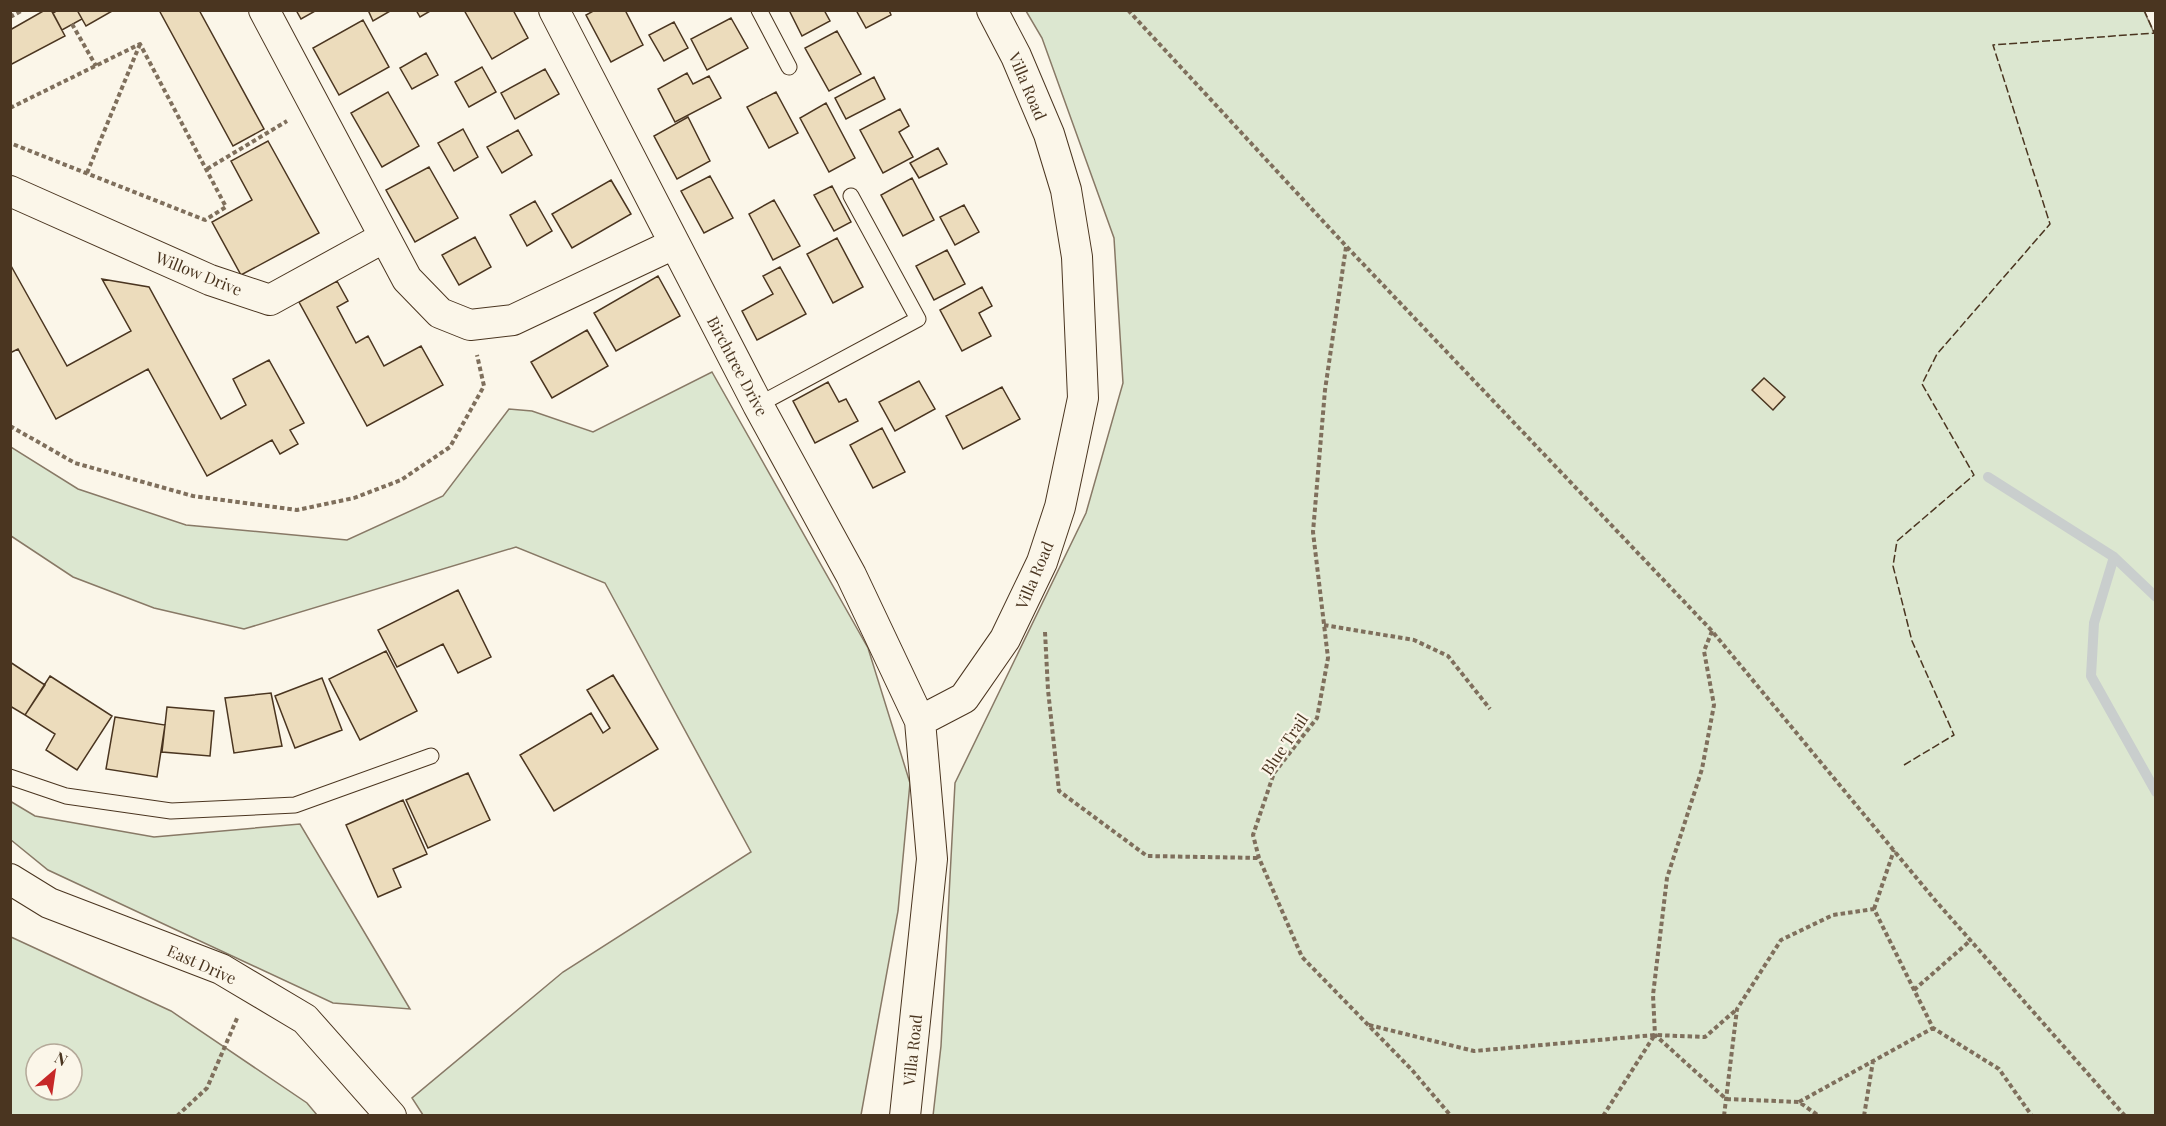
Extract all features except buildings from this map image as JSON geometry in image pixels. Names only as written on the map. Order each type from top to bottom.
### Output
[{"type":"street","points":[[264,10],[383,238],[407,279],[440,313],[470,325],[513,320],[674,244]]},
{"type":"street","name":"Birchtree Drive","points":[[554,10],[758,405],[852,575],[920,721]]},
{"type":"street","name":"Villa Road","points":[[905,1116],[932,859],[920,721],[964,698],[1005,639],[1042,562],[1060,507],[1083,398],[1077,257],[1066,190],[1049,134],[1016,56],[992,10]]},
{"type":"street","name":"Willow Drive","points":[[10,191],[210,280],[270,300],[383,238]]},
{"type":"street","name":"East Drive","points":[[10,879],[49,903],[221,969],[304,1019],[392,1116]]},
{"type":"lane","points":[[759,10],[789,67]]},
{"type":"lane","points":[[758,405],[918,319],[851,196]]},
{"type":"lane","points":[[10,777],[66,796],[171,811],[295,805],[431,756]]},
{"type":"path","points":[[10,17],[23,10]]},
{"type":"path","points":[[1128,10],[1346,246],[1712,631],[1894,850],[2125,1116]]},
{"type":"path","points":[[72,24],[96,66]]},
{"type":"path","points":[[10,108],[140,44]]},
{"type":"path","points":[[10,143],[205,220],[226,207],[140,44]]},
{"type":"path","points":[[87,173],[140,44]]},
{"type":"path","points":[[207,169],[314,105]]},
{"type":"path","name":"Blue Trail","points":[[1346,246],[1325,390],[1313,532],[1328,658],[1317,718],[1274,773],[1253,835],[1259,858],[1302,957],[1413,1070],[1451,1116]]},
{"type":"path","points":[[10,426],[75,463],[193,496],[297,510],[354,498],[401,480],[450,447],[484,386],[470,325]]},
{"type":"path","points":[[1045,620],[1048,690],[1059,791],[1147,856],[1259,858]]},
{"type":"path","points":[[1324,625],[1414,640],[1448,656],[1490,709]]},
{"type":"path","points":[[1603,1116],[1654,1035],[1653,995],[1667,878],[1702,769],[1714,705],[1704,651],[1712,631]]},
{"type":"path","points":[[1894,850],[1874,909],[1933,1028],[1999,1070],[2032,1116]]},
{"type":"path","points":[[1368,1024],[1474,1051],[1654,1035],[1706,1037],[1737,1009],[1781,940],[1833,915],[1874,909]]},
{"type":"path","points":[[1914,990],[1971,940]]},
{"type":"path","points":[[177,1116],[207,1088],[250,986]]},
{"type":"path","points":[[1724,1116],[1737,1009]]},
{"type":"path","points":[[1654,1035],[1726,1099],[1799,1102],[1933,1028]]},
{"type":"path","points":[[1864,1116],[1874,1061]]},
{"type":"path","points":[[1799,1102],[1819,1116]]},
{"type":"green space","points":[[1026,11],[2144,11],[2156,37],[2155,1115],[933,1116],[941,1046],[955,783],[1086,513],[1123,383],[1114,238],[1042,38]]},
{"type":"green space","points":[[712,372],[868,648],[910,783],[898,911],[861,1115],[423,1115],[412,1098],[563,972],[751,852],[605,583],[516,547],[244,629],[154,608],[73,577],[11,536],[11,447],[78,489],[186,525],[347,540],[443,496],[509,409],[532,411],[593,432]]},
{"type":"green space","points":[[10,801],[35,816],[154,837],[300,824],[410,1009],[333,1003],[48,870],[11,840]]},
{"type":"green space","points":[[11,937],[171,1011],[307,1103],[317,1115],[11,1115]]},
{"type":"waterway","points":[[1988,477],[2114,557],[2156,597]]},
{"type":"waterway","points":[[2114,557],[2094,623],[2091,676],[2156,792]]},
{"type":"fence","points":[[2144,10],[2156,37]]},
{"type":"fence","points":[[1904,765],[1954,735],[1912,641],[1893,566],[1897,541],[1974,475],[1922,384],[1937,354],[2050,224],[1993,45],[2154,33]]}]
